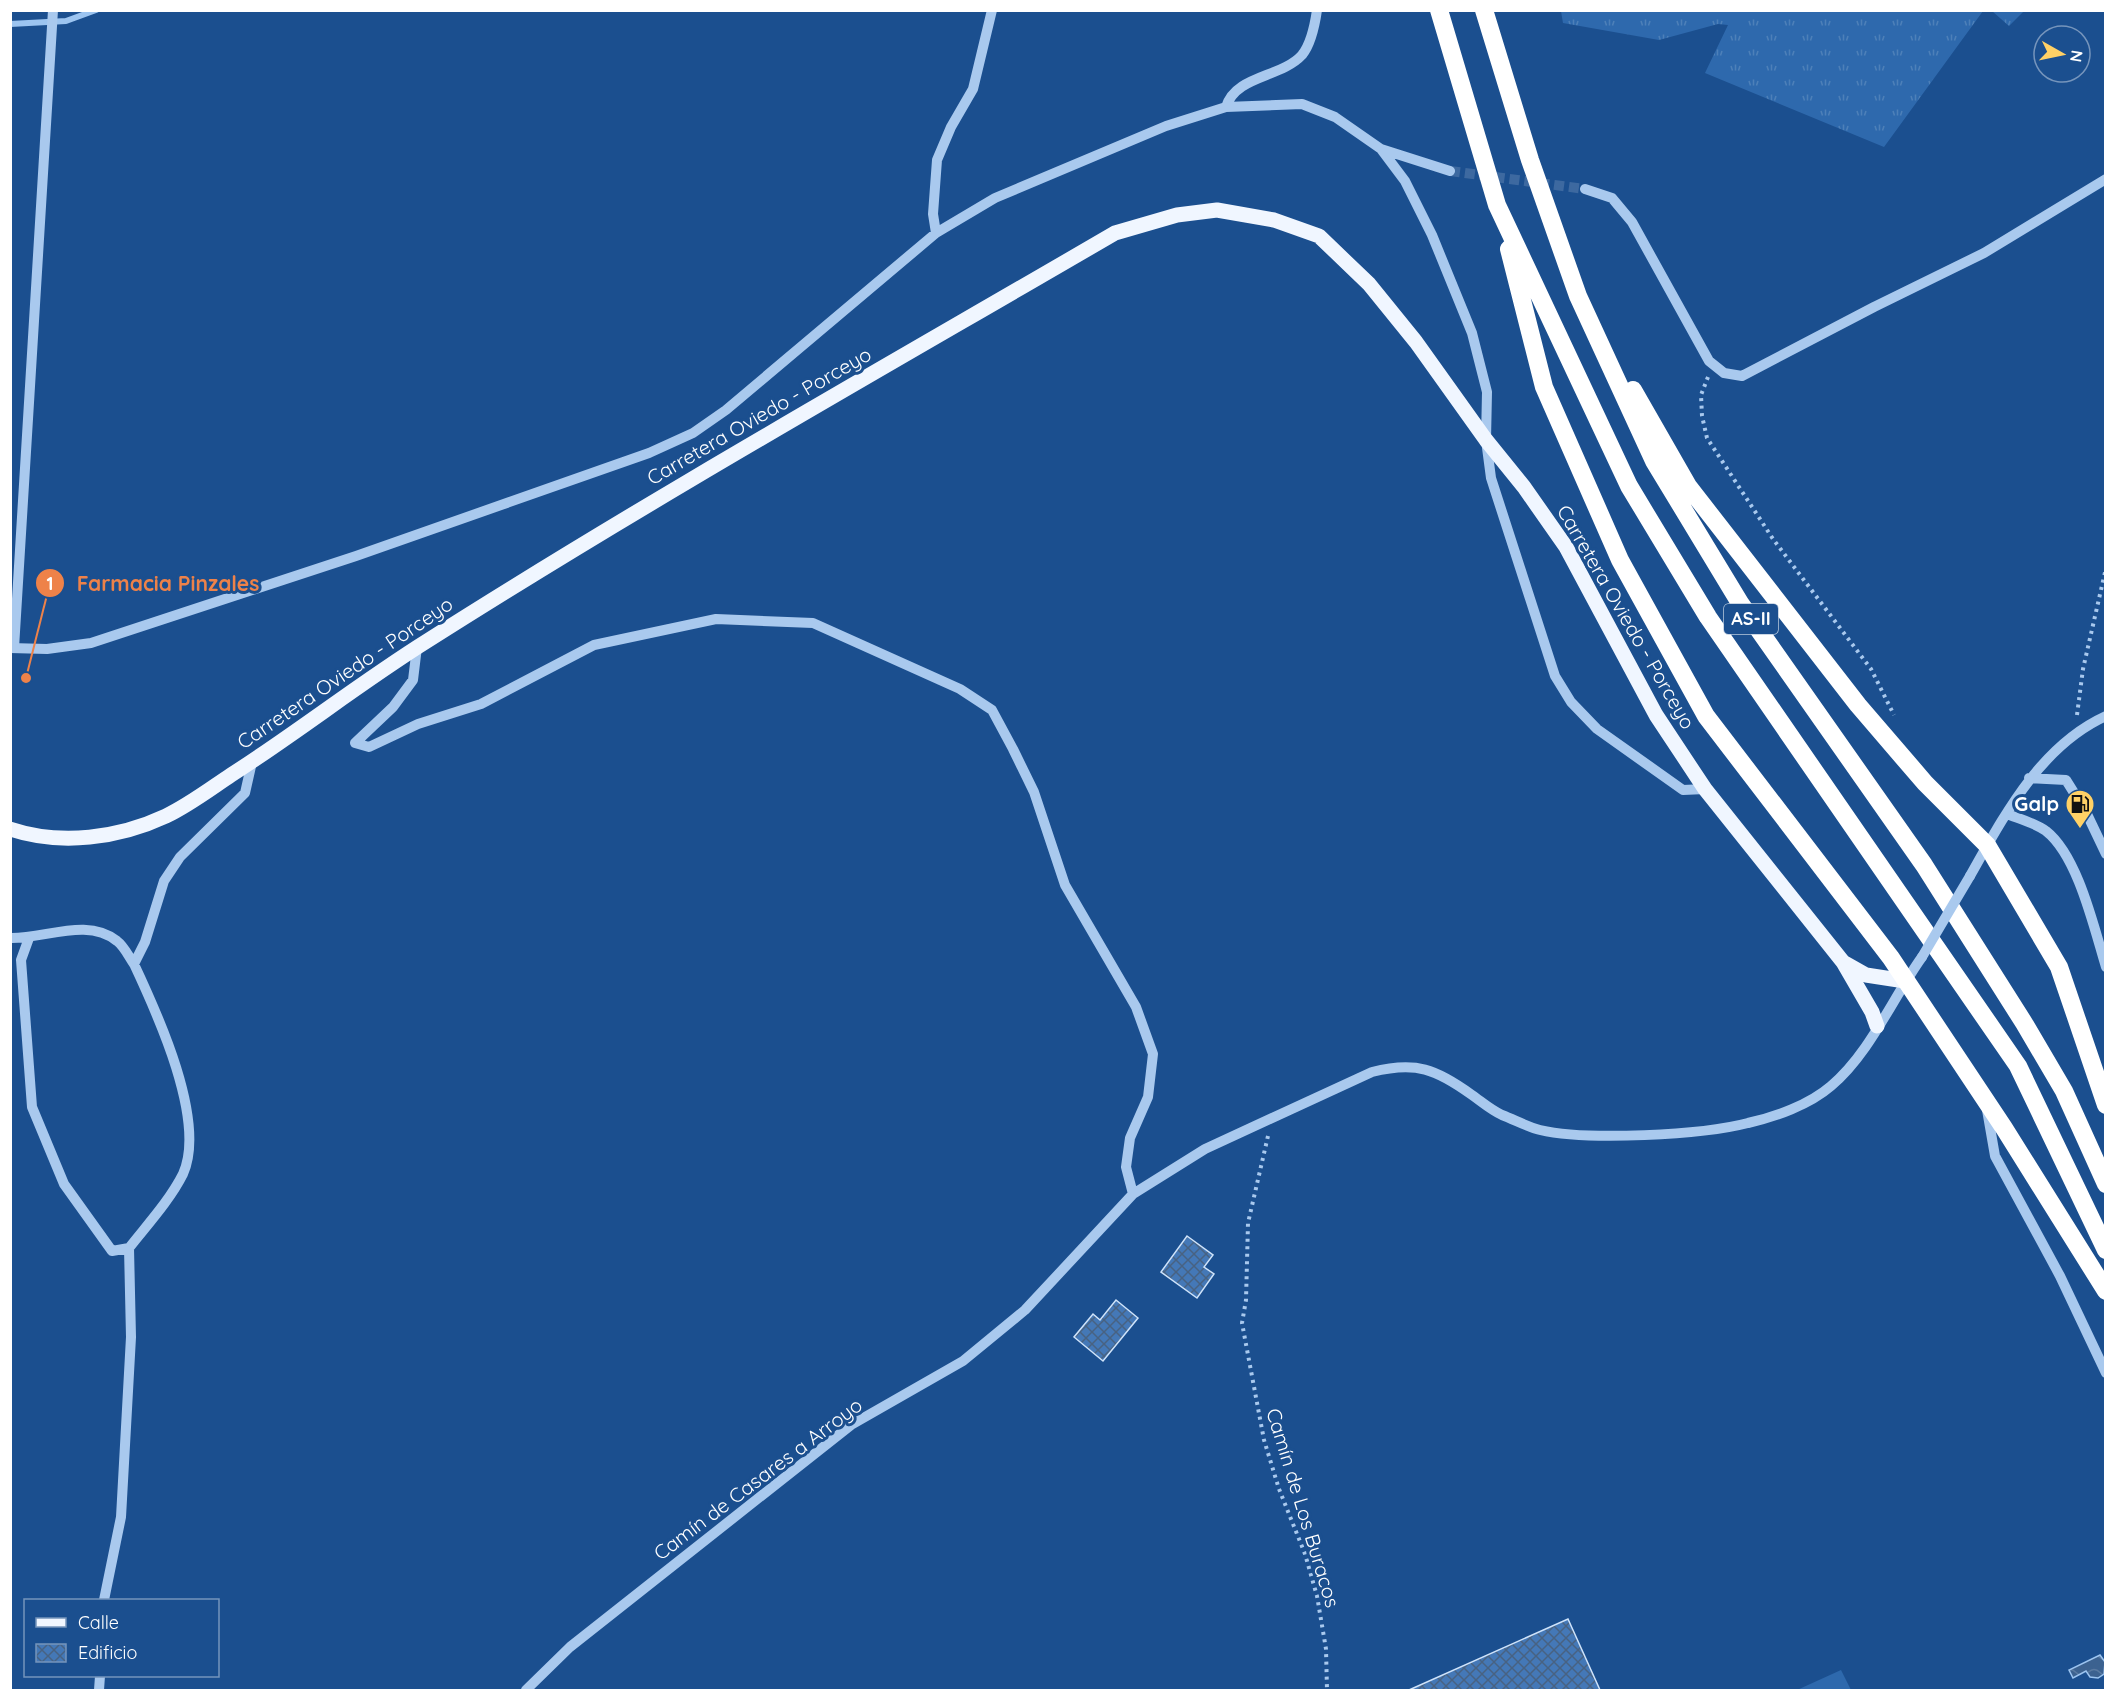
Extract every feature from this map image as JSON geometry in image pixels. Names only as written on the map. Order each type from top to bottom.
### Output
[{"type":"highway","name":"AS-II","points":[[1439,10],[1497,205],[1629,486],[1708,616],[2018,1066],[2106,1250]]},
{"type":"highway","name":"AS-II","points":[[1484,10],[1530,160],[1578,296],[1654,461],[1740,603],[1924,865],[2017,1013],[2064,1091],[2106,1184]]},
{"type":"highway","points":[[1497,205],[1544,387],[1620,560],[1706,716],[1891,957],[1986,1101],[2106,1291]]},
{"type":"highway","points":[[1578,296],[1688,486],[1858,705],[1925,783],[1987,845],[2059,967],[2106,1105]]},
{"type":"main road","name":"Carretera Oviedo - Porceyo","points":[[10,829],[56,838],[94,837],[127,831],[168,815],[252,762],[417,647],[638,511],[1115,233],[1177,215],[1217,210],[1274,220],[1320,236],[1369,284],[1416,342],[1566,547],[1656,715],[1705,789],[1843,962],[1872,1012],[1877,1026]]},
{"type":"main road","name":"Carretera Oviedo - Porceyo","points":[[1843,962],[1866,975],[1905,981]]},
{"type":"street","points":[[53,10],[12,648],[47,649],[91,643],[356,556],[638,457],[676,441],[693,433],[726,410],[936,233],[995,198],[1166,126],[1226,107],[1302,104],[1335,117],[1381,149],[1450,171]]},
{"type":"street","points":[[936,233],[933,214],[937,160],[951,127],[973,89],[992,10]]},
{"type":"street","points":[[1226,107],[1229,98],[1244,85],[1279,70],[1302,55],[1315,26],[1317,10]]},
{"type":"street","points":[[1381,149],[1405,181],[1428,226],[1472,333],[1487,392],[1486,440]]},
{"type":"street","points":[[1585,189],[1612,198],[1632,222],[1712,364],[1724,373],[1742,376],[1874,307],[1984,254],[2106,179]]},
{"type":"street","name":"Carretera Oviedo - Porceyo","points":[[1486,440],[1491,478],[1529,590],[1545,652],[1555,676],[1571,702],[1597,729],[1683,790],[1705,789]]},
{"type":"street","points":[[417,647],[413,680],[393,707],[355,743],[369,747],[418,724],[481,704],[594,645],[716,619],[813,623],[960,689],[992,710],[1034,792],[1065,885],[1136,1007],[1153,1054],[1148,1097],[1130,1138],[1126,1167],[1133,1194]]},
{"type":"street","name":"Camín de Casares a Arroyo","points":[[526,1690],[570,1647],[851,1425],[963,1361],[1025,1310],[1133,1194],[1205,1149],[1372,1072],[1397,1066],[1429,1069],[1452,1081],[1495,1112],[1540,1130],[1604,1136],[1693,1131],[1747,1124],[1804,1103],[1830,1087],[1852,1065],[1922,957],[2029,778],[2074,734],[2106,716]]},
{"type":"street","points":[[134,964],[145,942],[164,881],[180,857],[245,793],[252,762]]},
{"type":"street","points":[[2029,778],[2066,780],[2086,812],[2106,854]]},
{"type":"street","points":[[2007,814],[2047,831],[2067,855],[2092,920],[2106,967]]},
{"type":"street","points":[[2092,920],[2106,934]]},
{"type":"street","points":[[10,938],[29,938],[83,927],[118,941],[134,964],[163,1025],[177,1072],[190,1131],[183,1173],[129,1248],[131,1337],[121,1517],[104,1599]]},
{"type":"street","points":[[29,938],[21,960],[32,1107],[64,1184],[112,1251],[129,1248]]},
{"type":"street","points":[[1986,1101],[1995,1156],[2060,1276],[2106,1373]]},
{"type":"path","points":[[1712,364],[1701,395],[1702,416],[1707,438],[1773,539],[1871,669],[1895,718]]},
{"type":"path","points":[[2074,734],[2083,669],[2106,568]]},
{"type":"path","name":"Camín de Los Buracos","points":[[1264,1122],[1269,1137],[1248,1223],[1246,1300],[1242,1323],[1264,1440],[1279,1489],[1305,1554],[1317,1596],[1326,1649],[1327,1690]]},
{"type":"green space","points":[[1561,10],[1983,11],[1884,147],[1705,73],[1728,25],[1718,24],[1659,40],[1563,23]]},
{"type":"green space","points":[[1992,11],[2024,11],[2009,26]]},
{"type":"green space","points":[[1841,1670],[1851,1690],[1797,1690]]},
{"type":"water","points":[[2100,1655],[2105,1662],[2104,1674],[2098,1678],[2090,1677],[2086,1671],[2073,1678],[2069,1670]]},
{"type":"building","points":[[1187,1236],[1213,1255],[1204,1267],[1214,1274],[1197,1298],[1161,1272]]},
{"type":"building","points":[[1116,1300],[1138,1318],[1103,1361],[1074,1337],[1093,1314],[1100,1320]]},
{"type":"building","points":[[1568,1619],[1600,1690],[1409,1690]]},
{"type":"waterway","points":[[10,24],[66,21],[96,10]]},
{"type":"tunnel","points":[[1450,171],[1585,189]]},
{"type":"place","name":"Farmacia Pinzales","points":[[26,678]]},
{"type":"place","name":"Galp","points":[[2080,830]]}]
